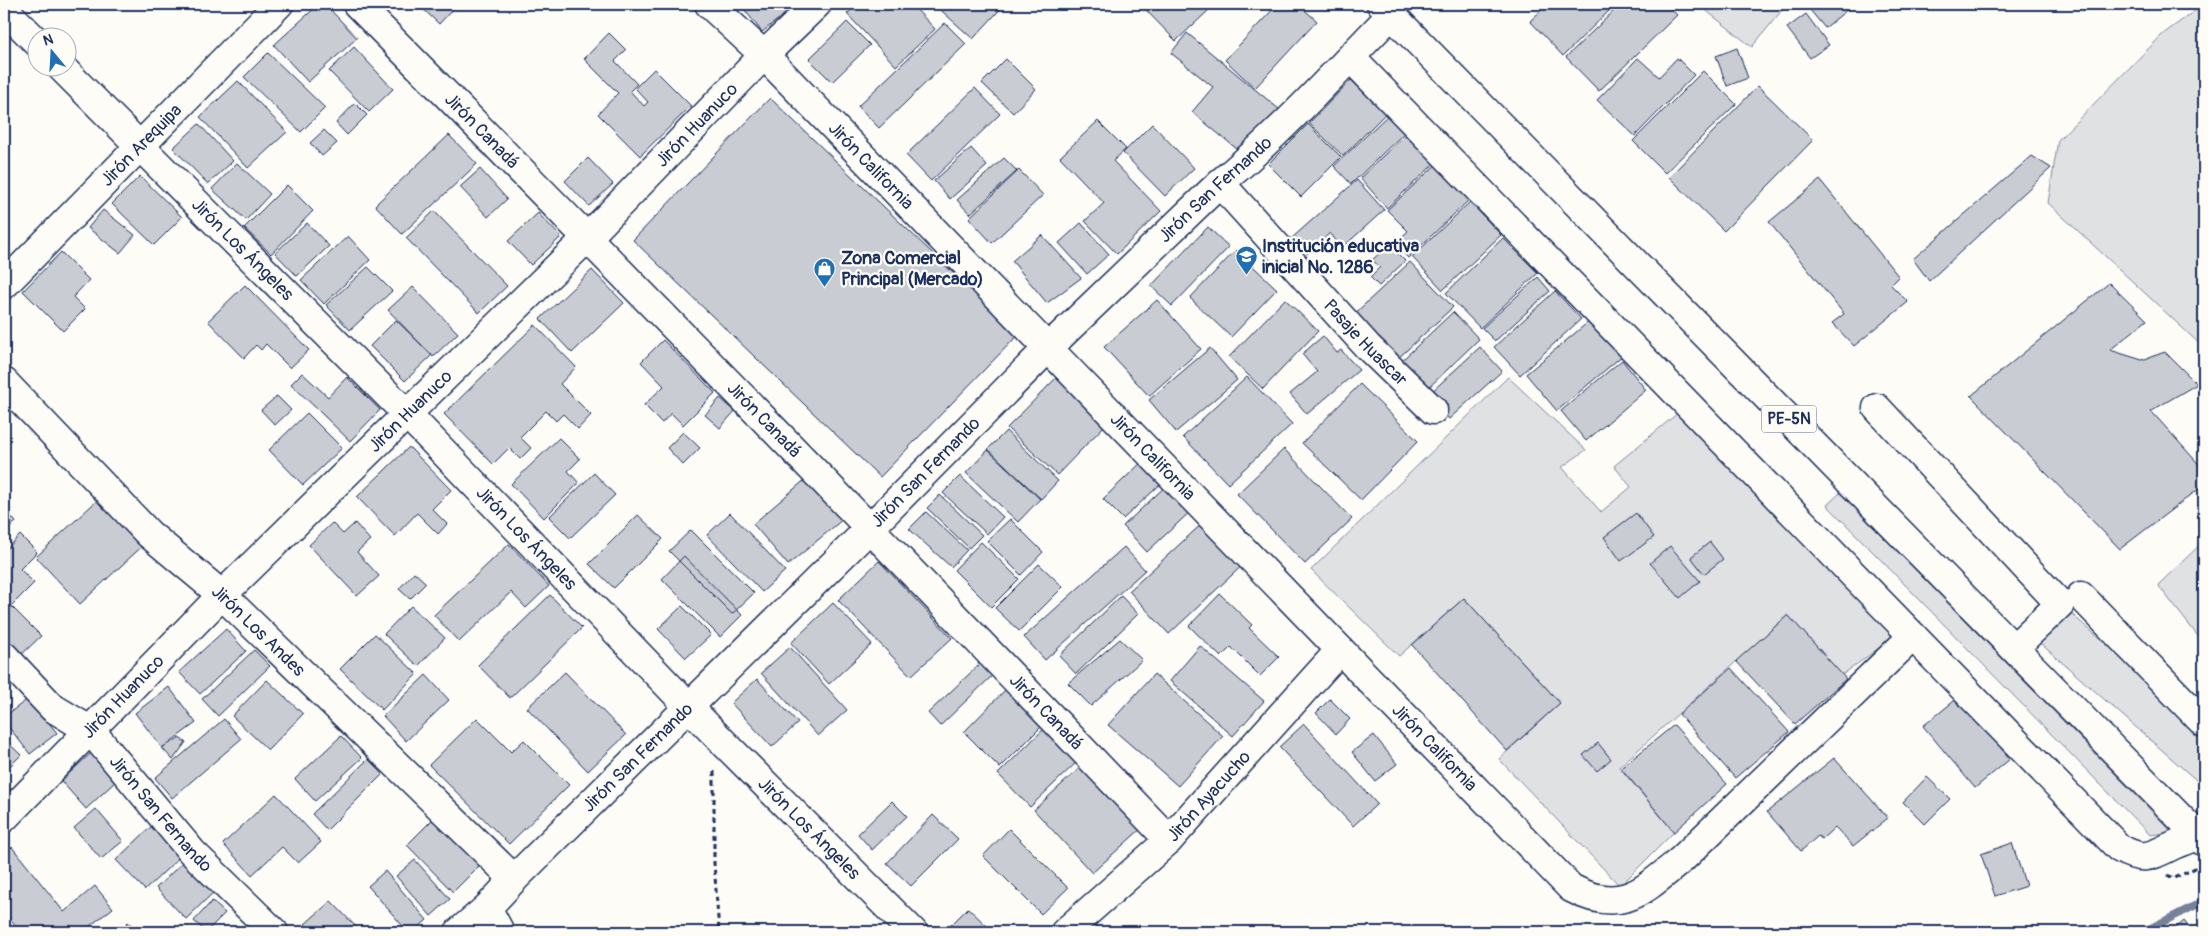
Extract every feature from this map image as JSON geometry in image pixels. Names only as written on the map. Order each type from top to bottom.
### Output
[{"type":"main road","name":"Jirón Arequipa","points":[[4,285],[279,4]]},
{"type":"main road","name":"Jirón Canadá","points":[[357,4],[588,237],[1169,840]]},
{"type":"main road","name":"Jirón California","points":[[709,4],[764,55],[1571,888],[1589,898],[1614,901],[1644,890],[1681,860],[1913,636]]},
{"type":"main road","name":"Jirón Huanuco","points":[[4,818],[222,595],[588,237],[764,55],[817,4]]},
{"type":"main road","points":[[4,9],[28,33]]},
{"type":"main road","name":"Jirón San Fernando","points":[[459,932],[487,908],[514,879],[870,528],[1047,349],[1220,183],[1247,160],[1351,58],[1386,9]]},
{"type":"main road","name":"PE-5N","points":[[1386,9],[2014,648],[2202,836]]},
{"type":"main road","points":[[1351,58],[2119,848],[2136,855],[2155,855],[2202,836]]},
{"type":"main road","name":"Jirón Los Ángeles","points":[[72,78],[408,415],[714,732],[913,932]]},
{"type":"main road","name":"Pasaje Huascar","points":[[1220,183],[1367,346],[1433,410]]},
{"type":"main road","name":"Jirón Los Andes","points":[[4,382],[150,534],[222,595],[514,879]]},
{"type":"main road","points":[[1877,408],[2060,604],[2014,648]]},
{"type":"main road","points":[[2081,596],[2204,723]]},
{"type":"main road","name":"Jirón Ayacucho","points":[[1065,932],[1169,840],[1340,650]]},
{"type":"main road","name":"Jirón San Fernando","points":[[4,656],[53,708],[91,731],[192,852],[274,932]]},
{"type":"main road","points":[[487,908],[500,932]]},
{"type":"path","points":[[714,732],[714,863],[720,932]]},
{"type":"shaded area","points":[[1698,4],[1787,4],[1752,47]]},
{"type":"shaded area","points":[[2204,4],[2204,348],[2048,203],[2058,140],[2163,34]]},
{"type":"shaded area","points":[[1508,377],[1586,450],[1562,467],[1601,512],[1631,487],[1614,466],[1684,408],[1894,637],[1842,675],[1788,615],[1619,767],[1674,832],[1620,886],[1499,759],[1560,703],[1464,598],[1399,656],[1311,570]]},
{"type":"shaded area","points":[[1840,493],[2172,832],[2150,835],[1827,505]]},
{"type":"shaded area","points":[[2204,541],[2204,644],[2158,585]]},
{"type":"shaded area","points":[[2060,604],[2204,729],[2204,787],[2032,636]]},
{"type":"building","points":[[319,4],[325,4],[357,38],[308,82],[274,45]]},
{"type":"building","points":[[418,4],[445,4],[452,10],[439,24]]},
{"type":"building","points":[[740,4],[798,4],[762,32]]},
{"type":"building","points":[[858,4],[911,4],[935,29],[896,66],[847,14]]},
{"type":"building","points":[[934,4],[1005,4],[973,39]]},
{"type":"building","points":[[1140,4],[1204,4],[1210,9],[1176,41]]},
{"type":"building","points":[[1278,4],[1298,4],[1317,21],[1255,88],[1225,60]]},
{"type":"building","points":[[1548,4],[1612,4],[1614,6],[1563,56],[1530,21]]},
{"type":"building","points":[[1621,4],[1666,4],[1677,15],[1599,91],[1566,57]]},
{"type":"building","points":[[1817,4],[1854,4],[1825,28],[1810,10]]},
{"type":"building","points":[[1806,14],[1829,45],[1810,58],[1787,28]]},
{"type":"building","points":[[847,22],[870,45],[832,82],[809,59]]},
{"type":"building","points":[[945,23],[966,44],[879,128],[858,106]]},
{"type":"building","points":[[609,33],[626,50],[615,61],[637,84],[630,91],[644,106],[648,102],[635,88],[654,69],[691,106],[640,156],[598,114],[618,93],[584,59]]},
{"type":"building","points":[[1187,33],[1280,110],[1243,154],[1192,112],[1213,87],[1171,53]]},
{"type":"building","points":[[354,47],[393,89],[369,112],[329,71]]},
{"type":"building","points":[[1737,48],[1748,78],[1727,86],[1716,56]]},
{"type":"building","points":[[268,53],[325,108],[301,132],[244,77]]},
{"type":"building","points":[[1638,58],[1659,77],[1677,58],[1694,75],[1635,136],[1597,100]]},
{"type":"building","points":[[1006,59],[1036,89],[1013,113],[982,83]]},
{"type":"building","points":[[1703,71],[1736,104],[1665,173],[1633,141]]},
{"type":"building","points":[[1351,80],[1385,114],[1343,156],[1309,123]]},
{"type":"building","points":[[238,81],[287,132],[248,168],[200,117]]},
{"type":"building","points":[[1758,86],[1813,140],[1724,231],[1669,177]]},
{"type":"building","points":[[975,88],[1000,114],[931,181],[906,155]]},
{"type":"building","name":"Zona Comercial Principal (Mercado)","points":[[770,98],[1018,335],[880,477],[633,240]]},
{"type":"building","points":[[355,103],[367,115],[347,135],[336,123]]},
{"type":"building","points":[[1388,115],[1405,132],[1351,184],[1334,166]]},
{"type":"building","points":[[1098,121],[1126,149],[1113,161],[1161,211],[1117,254],[1085,221],[1104,203],[1060,157]]},
{"type":"building","points":[[199,124],[233,161],[208,184],[173,148]]},
{"type":"building","points":[[1152,124],[1194,168],[1165,196],[1123,153]]},
{"type":"building","points":[[1308,124],[1341,157],[1301,197],[1268,164]]},
{"type":"building","points":[[324,130],[337,143],[322,156],[310,143]]},
{"type":"building","points":[[1407,133],[1435,163],[1387,208],[1360,178]]},
{"type":"building","points":[[449,135],[477,164],[402,234],[375,205]]},
{"type":"building","points":[[971,148],[987,166],[950,199],[934,181]]},
{"type":"building","points":[[2032,156],[2051,168],[1929,281],[1913,259]]},
{"type":"building","points":[[588,158],[613,184],[589,206],[565,181]]},
{"type":"building","points":[[1004,158],[1017,171],[970,214],[957,200]]},
{"type":"building","points":[[237,163],[270,194],[246,220],[212,189]]},
{"type":"building","points":[[1438,163],[1471,198],[1408,258],[1394,244],[1408,231],[1387,210]]},
{"type":"building","points":[[480,169],[507,199],[488,217],[460,187]]},
{"type":"building","points":[[1019,170],[1043,195],[992,243],[969,218]]},
{"type":"building","points":[[140,176],[182,217],[154,245],[112,204]]},
{"type":"building","points":[[1357,180],[1384,210],[1342,248],[1330,233],[1307,254],[1292,238]]},
{"type":"building","points":[[1820,180],[1899,277],[1891,285],[1908,302],[1854,346],[1832,323],[1844,314],[1769,222]]},
{"type":"building","points":[[287,185],[313,211],[271,254],[244,228]]},
{"type":"building","points":[[1470,202],[1501,235],[1443,290],[1412,257]]},
{"type":"building","points":[[103,210],[135,235],[120,253],[88,228]]},
{"type":"building","points":[[434,211],[507,286],[479,313],[406,238]]},
{"type":"building","points":[[538,213],[561,237],[531,265],[508,241]]},
{"type":"building","points":[[307,223],[329,246],[297,276],[275,253]]},
{"type":"building","points":[[1081,223],[1109,254],[1087,274],[1059,243]]},
{"type":"building","points":[[1208,227],[1229,247],[1172,306],[1151,286]]},
{"type":"building","points":[[1042,235],[1081,278],[1047,303],[1012,261]]},
{"type":"building","points":[[348,236],[370,260],[324,304],[301,280]]},
{"type":"building","points":[[1503,238],[1538,273],[1480,328],[1446,293]]},
{"type":"building","points":[[1389,245],[1405,261],[1379,286],[1370,277],[1380,267],[1372,260]]},
{"type":"building","points":[[1236,250],[1277,289],[1231,337],[1190,298]]},
{"type":"building","points":[[61,252],[89,280],[73,297],[85,309],[63,331],[23,291]]},
{"type":"building","points":[[1410,262],[1453,307],[1393,363],[1350,318]]},
{"type":"building","points":[[368,267],[392,291],[350,330],[326,305]]},
{"type":"building","points":[[592,270],[624,303],[572,353],[540,319]]},
{"type":"building","points":[[1538,277],[1550,291],[1495,341],[1482,328]]},
{"type":"building","points":[[2109,283],[2147,320],[2110,350],[2142,360],[2165,352],[2197,384],[2151,411],[2204,470],[2204,485],[2120,549],[1971,396]]},
{"type":"building","points":[[245,285],[309,350],[290,368],[266,344],[261,350],[256,345],[244,358],[208,321]]},
{"type":"building","points":[[413,287],[458,333],[433,357],[388,310]]},
{"type":"building","points":[[1555,291],[1581,319],[1520,375],[1494,347]]},
{"type":"building","points":[[1285,299],[1318,331],[1263,389],[1229,357]]},
{"type":"building","points":[[1157,300],[1201,349],[1149,396],[1104,347]]},
{"type":"building","points":[[1453,312],[1479,339],[1424,392],[1398,364]]},
{"type":"building","points":[[1592,319],[1623,355],[1557,411],[1526,374]]},
{"type":"building","points":[[396,320],[432,355],[405,381],[370,346]]},
{"type":"building","points":[[535,325],[576,367],[560,384],[591,415],[578,429],[563,414],[556,421],[546,411],[520,437],[531,448],[520,459],[509,448],[493,464],[444,414]]},
{"type":"building","points":[[1323,336],[1337,353],[1341,350],[1359,370],[1307,414],[1290,394],[1317,372],[1302,354]]},
{"type":"building","points":[[663,340],[715,393],[683,425],[671,413],[662,423],[644,405],[664,386],[641,362]]},
{"type":"building","points":[[1480,347],[1502,371],[1449,419],[1427,396]]},
{"type":"building","points":[[1210,348],[1237,380],[1176,432],[1149,400]]},
{"type":"building","points":[[1622,360],[1646,390],[1586,441],[1561,411]]},
{"type":"building","points":[[302,373],[328,397],[347,377],[380,410],[350,441],[291,384]]},
{"type":"building","points":[[1058,376],[1107,423],[1057,475],[1007,428]]},
{"type":"building","points":[[1247,377],[1292,424],[1228,484],[1183,437]]},
{"type":"building","points":[[1360,384],[1418,441],[1361,500],[1302,443]]},
{"type":"building","points":[[277,396],[291,410],[275,425],[261,410]]},
{"type":"building","points":[[720,398],[735,411],[720,428],[705,415]]},
{"type":"building","points":[[307,413],[342,448],[303,485],[269,450]]},
{"type":"building","points":[[1006,431],[1058,481],[1041,499],[988,449]]},
{"type":"building","points":[[683,432],[700,448],[683,465],[667,448]]},
{"type":"building","points":[[559,438],[580,459],[568,471],[579,483],[544,518],[511,484]]},
{"type":"building","points":[[409,447],[451,490],[432,509],[447,524],[438,534],[417,513],[395,536],[357,497]]},
{"type":"building","points":[[1284,449],[1352,519],[1305,564],[1237,494]]},
{"type":"building","points":[[988,450],[1040,499],[1018,522],[966,473]]},
{"type":"building","points":[[1145,459],[1165,480],[1123,519],[1103,499]]},
{"type":"building","points":[[594,473],[615,495],[570,538],[549,517]]},
{"type":"building","points":[[960,476],[1003,517],[987,534],[943,493]]},
{"type":"building","points":[[807,478],[843,519],[788,565],[753,524]]},
{"type":"building","points":[[1169,483],[1194,508],[1147,552],[1123,526]]},
{"type":"building","points":[[105,493],[149,540],[80,604],[36,557]]},
{"type":"building","points":[[940,495],[982,535],[969,548],[927,508]]},
{"type":"building","points":[[4,509],[16,522],[4,533]]},
{"type":"building","points":[[926,512],[967,550],[951,567],[909,529]]},
{"type":"building","points":[[730,513],[785,571],[762,592],[707,535]]},
{"type":"building","points":[[1636,513],[1654,537],[1621,561],[1604,537]]},
{"type":"building","points":[[638,515],[663,539],[614,588],[589,564]]},
{"type":"building","points":[[1010,519],[1043,552],[1021,575],[987,541]]},
{"type":"building","points":[[1207,519],[1247,561],[1169,634],[1129,591]]},
{"type":"building","points":[[332,523],[343,534],[355,523],[370,540],[357,552],[379,576],[357,596],[309,545]]},
{"type":"building","points":[[691,530],[754,593],[732,614],[669,551]]},
{"type":"building","points":[[20,535],[37,552],[20,569],[34,583],[11,606],[41,636],[19,657],[4,642],[4,552]]},
{"type":"building","points":[[981,542],[1019,579],[991,607],[954,570]]},
{"type":"building","points":[[1710,542],[1723,559],[1704,574],[1691,557]]},
{"type":"building","points":[[509,544],[549,586],[526,608],[511,592],[459,642],[434,615]]},
{"type":"building","points":[[1670,546],[1700,581],[1680,598],[1650,563]]},
{"type":"building","points":[[1124,547],[1145,570],[1045,660],[1024,637]]},
{"type":"building","points":[[684,556],[742,615],[720,637],[662,579]]},
{"type":"building","points":[[879,561],[952,638],[911,676],[838,600]]},
{"type":"building","points":[[1039,564],[1063,587],[1019,631],[995,608]]},
{"type":"building","points":[[414,572],[426,583],[410,599],[399,589]]},
{"type":"building","points":[[1220,594],[1252,625],[1249,628],[1279,657],[1260,676],[1231,647],[1221,657],[1189,626]]},
{"type":"building","points":[[550,595],[582,628],[510,698],[478,665]]},
{"type":"building","points":[[1121,596],[1138,614],[1076,674],[1059,656]]},
{"type":"building","points":[[1464,598],[1560,703],[1507,751],[1412,645]]},
{"type":"building","points":[[833,603],[872,644],[829,684],[791,643]]},
{"type":"building","points":[[411,606],[445,638],[418,666],[384,634]]},
{"type":"building","points":[[682,606],[711,635],[686,658],[658,629]]},
{"type":"building","points":[[1788,615],[1846,679],[1795,724],[1736,661]]},
{"type":"building","points":[[226,629],[246,651],[200,694],[179,672]]},
{"type":"building","points":[[375,634],[417,674],[382,710],[340,669]]},
{"type":"building","points":[[1120,639],[1142,660],[1091,706],[1068,683]]},
{"type":"building","points":[[1200,646],[1264,701],[1233,736],[1170,681]]},
{"type":"building","points":[[790,647],[847,710],[818,736],[761,673]]},
{"type":"building","points":[[254,650],[270,666],[218,716],[202,699]]},
{"type":"building","points":[[983,661],[995,673],[940,726],[928,713]]},
{"type":"building","points":[[1731,668],[1789,732],[1735,778],[1679,714]]},
{"type":"building","points":[[565,672],[626,735],[588,771],[527,708]]},
{"type":"building","points":[[1154,674],[1223,736],[1178,786],[1108,725]]},
{"type":"building","points":[[426,675],[449,700],[406,741],[383,716]]},
{"type":"building","points":[[757,679],[798,723],[772,747],[731,703]]},
{"type":"building","points":[[267,680],[303,714],[268,750],[232,716]]},
{"type":"building","points":[[1011,684],[1048,720],[1000,768],[964,732]]},
{"type":"building","points":[[169,687],[196,723],[162,748],[135,713]]},
{"type":"building","points":[[1959,697],[2010,759],[1975,788],[1923,726]]},
{"type":"building","points":[[29,698],[57,733],[30,754],[4,721],[4,717]]},
{"type":"building","points":[[1330,699],[1350,719],[1336,734],[1316,713]]},
{"type":"building","points":[[477,718],[511,752],[524,740],[569,785],[509,844],[429,765]]},
{"type":"building","points":[[224,719],[241,739],[172,798],[155,778]]},
{"type":"building","points":[[1050,723],[1082,757],[1030,807],[998,774]]},
{"type":"building","points":[[1304,724],[1377,804],[1353,826],[1279,747]]},
{"type":"building","points":[[1674,725],[1727,784],[1674,832],[1621,768]]},
{"type":"building","points":[[1374,735],[1397,764],[1375,781],[1352,752]]},
{"type":"building","points":[[341,736],[362,758],[315,801],[295,779]]},
{"type":"building","points":[[179,738],[186,742],[173,760],[162,748]]},
{"type":"building","points":[[4,739],[21,755],[4,772]]},
{"type":"building","points":[[1598,743],[1611,759],[1597,771],[1583,755]]},
{"type":"building","points":[[91,753],[116,781],[86,809],[61,781]]},
{"type":"building","points":[[1834,758],[1888,818],[1853,846],[1835,827],[1822,839],[1818,836],[1801,851],[1767,812]]},
{"type":"building","points":[[368,759],[383,774],[327,830],[312,814]]},
{"type":"building","points":[[1085,763],[1144,826],[1092,873],[1034,810]]},
{"type":"building","points":[[1927,777],[1950,799],[1925,824],[1903,802]]},
{"type":"building","points":[[276,794],[321,842],[298,863],[282,847],[252,875],[223,844]]},
{"type":"building","points":[[892,801],[907,816],[872,850],[858,834]]},
{"type":"building","points":[[96,809],[123,841],[101,859],[74,828]]},
{"type":"building","points":[[933,815],[958,839],[911,886],[887,863]]},
{"type":"building","points":[[435,817],[481,864],[453,892],[407,845]]},
{"type":"building","points":[[155,823],[184,853],[145,890],[116,860]]},
{"type":"building","points":[[1009,829],[1068,888],[1041,914],[983,856]]},
{"type":"building","points":[[2012,843],[2026,886],[1995,896],[1981,854]]},
{"type":"building","points":[[12,847],[64,912],[95,886],[113,908],[82,932],[21,932],[4,911],[4,853]]},
{"type":"building","points":[[189,856],[219,887],[186,919],[156,888]]},
{"type":"building","points":[[415,860],[450,899],[431,916],[396,876]]},
{"type":"building","points":[[385,871],[427,920],[413,932],[408,932],[368,886]]},
{"type":"building","points":[[212,901],[225,913],[206,932],[194,921]]},
{"type":"building","points":[[331,901],[361,932],[313,932],[305,924]]},
{"type":"building","points":[[968,908],[989,928],[985,932],[957,932],[950,926]]},
{"type":"building","points":[[2184,921],[2193,932],[2171,932]]},
{"type":"building","points":[[128,922],[139,932],[118,932]]},
{"type":"waterway","points":[[2143,932],[2204,901]]},
{"type":"place","name":"Institución educativa inicial No. 1286","points":[[1246,275]]},
{"type":"place","name":"Zona Comercial Principal (Mercado)","points":[[825,287]]}]
